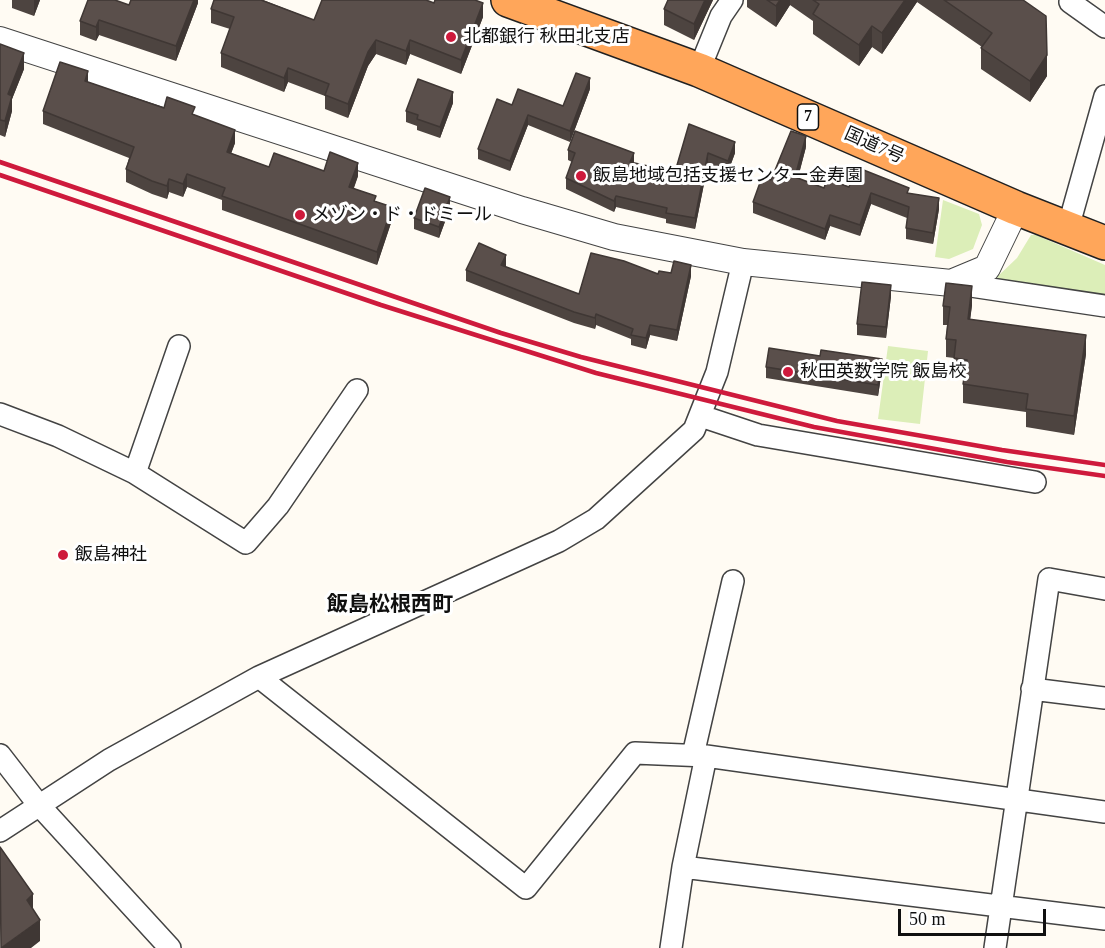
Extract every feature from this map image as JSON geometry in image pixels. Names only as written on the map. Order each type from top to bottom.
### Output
[{"type":"highway","name":"国道7号","points":[[508,0],[699,70],[1016,208],[1105,243]]},
{"type":"street","points":[[699,70],[721,16],[732,0]]},
{"type":"street","points":[[1071,0],[1070,2],[1105,27]]},
{"type":"street","points":[[0,40],[522,210],[614,237],[743,262],[951,283],[1105,306]]},
{"type":"street","points":[[1068,228],[1105,96]]},
{"type":"street","points":[[951,283],[987,268],[1016,208]]},
{"type":"street","points":[[0,831],[38,804],[109,760],[259,677],[559,541],[596,519],[694,430],[717,372],[743,262]]},
{"type":"street","points":[[135,473],[179,346]]},
{"type":"street","points":[[0,414],[58,436],[135,473],[246,543],[278,506],[357,390]]},
{"type":"street","points":[[701,416],[758,435],[1035,482]]},
{"type":"street","points":[[994,948],[1049,579],[1105,589]]},
{"type":"street","points":[[671,948],[699,756],[733,581]]},
{"type":"street","points":[[259,677],[526,888],[635,753],[699,756],[1105,812]]},
{"type":"street","points":[[1032,689],[1105,698]]},
{"type":"street","points":[[0,755],[38,804],[170,948]]},
{"type":"street","points":[[683,867],[1105,919]]},
{"type":"green space","points":[[943,200],[979,214],[982,225],[973,249],[949,259],[935,257]]},
{"type":"green space","points":[[1031,235],[1036,235],[1105,265],[1105,295],[998,281],[997,277],[1017,258]]},
{"type":"green space","points":[[888,346],[928,351],[920,424],[878,419]]},
{"type":"building","points":[[88,0],[115,0],[129,5],[131,0],[194,0],[176,46],[99,20],[96,27],[80,21]]},
{"type":"building","points":[[214,0],[261,0],[314,20],[322,0],[426,0],[434,3],[435,0],[475,0],[483,3],[461,60],[410,40],[406,51],[376,40],[368,52],[348,104],[325,95],[329,84],[288,68],[284,78],[221,53],[234,17],[211,9]]},
{"type":"building","points":[[668,0],[705,0],[694,24],[664,9]]},
{"type":"building","points":[[767,0],[780,0],[776,6]]},
{"type":"building","points":[[813,0],[905,0],[882,33],[872,26],[859,45],[813,14],[819,4]]},
{"type":"building","points":[[944,0],[1023,0],[1046,16],[1047,55],[1030,81],[981,48],[992,33]]},
{"type":"building","points":[[0,44],[24,53],[8,94],[12,96],[5,121],[0,120]]},
{"type":"building","points":[[60,62],[88,71],[85,81],[164,108],[167,97],[195,107],[192,114],[235,130],[227,152],[269,167],[274,153],[324,171],[330,152],[358,163],[349,187],[376,196],[374,201],[392,207],[377,252],[222,196],[225,188],[187,174],[183,184],[169,179],[167,186],[126,169],[134,147],[43,111]]},
{"type":"building","points":[[576,73],[590,78],[570,131],[528,115],[510,161],[478,149],[497,99],[512,105],[518,89],[563,106]]},
{"type":"building","points":[[418,79],[453,92],[440,127],[417,119],[418,115],[406,111]]},
{"type":"building","points":[[689,124],[735,142],[728,161],[708,153],[695,218],[666,213],[667,208],[616,196],[614,201],[566,178],[575,153],[568,150],[575,131],[634,153],[630,162],[675,172]]},
{"type":"building","points":[[791,131],[806,136],[795,177],[824,188],[827,179],[849,187],[856,167],[909,188],[907,193],[939,198],[933,233],[906,228],[909,207],[871,193],[860,225],[830,215],[825,229],[753,202],[762,177],[771,180]]},
{"type":"building","points":[[425,188],[450,197],[439,227],[414,218]]},
{"type":"building","points":[[479,243],[506,255],[501,265],[579,294],[591,253],[624,261],[658,274],[659,271],[671,273],[674,261],[691,265],[677,330],[650,325],[646,338],[631,335],[633,329],[596,314],[595,318],[574,312],[466,270]]},
{"type":"building","points":[[862,282],[891,285],[886,327],[857,324]]},
{"type":"building","points":[[946,283],[972,286],[968,319],[1086,335],[1074,416],[1026,409],[1028,394],[963,384],[967,360],[954,358],[956,340],[946,339],[950,307],[943,306]]},
{"type":"building","points":[[769,348],[820,356],[821,350],[882,359],[878,385],[766,367]]},
{"type":"building","points":[[0,847],[33,894],[27,900],[40,920],[1,948]]},
{"type":"railway","points":[[0,162],[501,333],[581,357],[837,421],[1002,450],[1105,465]]},
{"type":"railway","points":[[0,175],[381,305],[596,373],[814,427],[1007,462],[1105,476]]},
{"type":"place","name":"北都銀行 秋田北支店","points":[[451,37]]},
{"type":"place","name":"飯島地域包括支援センター金寿園","points":[[581,176]]},
{"type":"place","name":"メゾン・ド・ドミール","points":[[300,215]]},
{"type":"place","name":"秋田英数学院 飯島校","points":[[788,372]]},
{"type":"place","name":"飯島神社","points":[[63,555]]},
{"type":"district","name":"飯島松根西町","points":[[390,606]]}]
